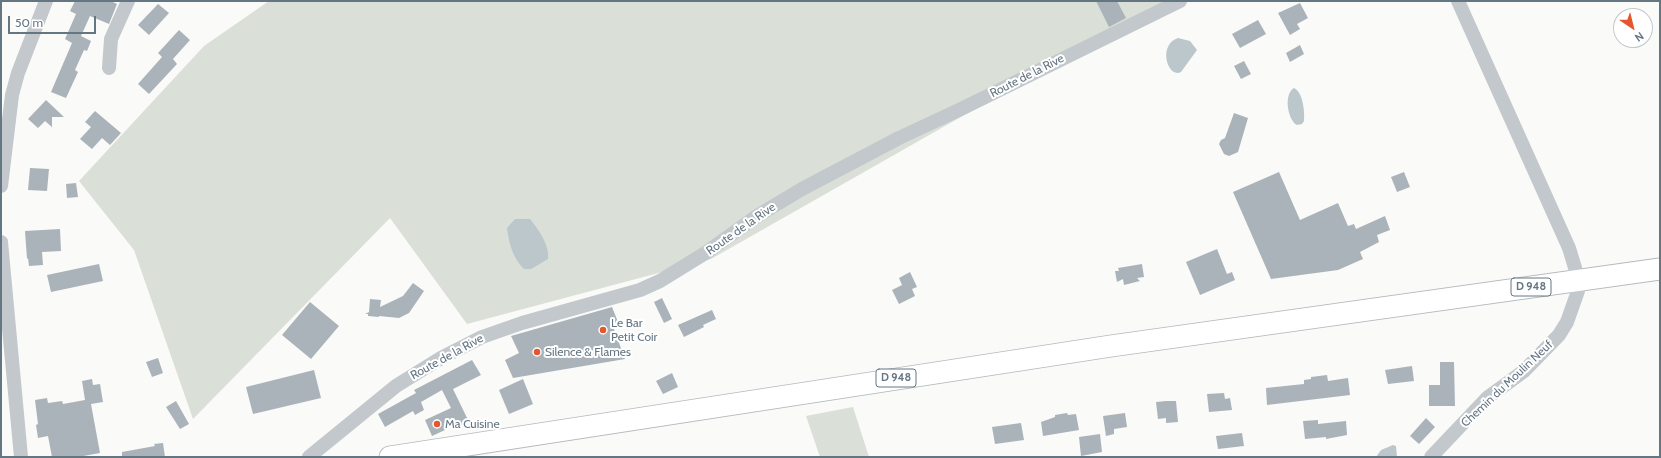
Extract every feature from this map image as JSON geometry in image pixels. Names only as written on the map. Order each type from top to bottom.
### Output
[{"type":"main road","name":"D 948","points":[[390,457],[1111,346],[1660,269]]},
{"type":"street","points":[[1,186],[12,95],[18,73],[46,1]]},
{"type":"street","points":[[109,68],[111,39],[128,1]]},
{"type":"street","name":"Route de la Rive","points":[[309,457],[396,386],[482,336],[522,323],[640,290],[660,281],[707,252],[757,216],[802,189],[899,138],[962,109],[1180,1]]},
{"type":"street","points":[[1458,1],[1570,248],[1578,281]]},
{"type":"street","points":[[1,242],[5,339],[21,457]]},
{"type":"street","name":"Chemin du Moulin Neuf","points":[[1430,457],[1487,398],[1524,371],[1559,335],[1573,308],[1578,291],[1578,281]]},
{"type":"shaded area","points":[[269,1],[1165,1],[711,259],[467,324],[390,218],[193,419],[134,250],[79,181],[204,46]]},
{"type":"shaded area","points":[[1178,38],[1190,41],[1197,50],[1181,72],[1176,73],[1172,71],[1169,66],[1166,54],[1168,47]]},
{"type":"shaded area","points":[[1294,88],[1300,94],[1304,113],[1304,121],[1302,124],[1297,125],[1291,118],[1288,107],[1289,96]]},
{"type":"shaded area","points":[[515,219],[530,219],[540,232],[547,248],[548,259],[531,269],[524,269],[520,265],[510,245],[507,228]]},
{"type":"shaded area","points":[[853,407],[869,457],[820,457],[806,416]]},
{"type":"shaded area","points":[[1393,445],[1396,446],[1397,457],[1376,457],[1381,450]]},
{"type":"building","points":[[75,1],[111,1],[117,4],[109,24],[90,16],[81,36],[91,41],[87,51],[84,50],[75,70],[78,72],[66,98],[51,92],[72,43],[65,39],[76,14],[70,11]]},
{"type":"building","points":[[1096,1],[1117,1],[1126,18],[1109,27]]},
{"type":"building","points":[[1300,3],[1308,18],[1297,24],[1300,29],[1290,35],[1278,13]]},
{"type":"building","points":[[158,4],[169,13],[149,35],[138,25]]},
{"type":"building","points":[[1258,20],[1266,34],[1240,48],[1232,34]]},
{"type":"building","points":[[179,30],[190,40],[173,59],[177,64],[149,94],[138,84],[162,57],[158,53]]},
{"type":"building","points":[[1300,45],[1304,54],[1290,62],[1286,53]]},
{"type":"building","points":[[1244,61],[1251,74],[1241,79],[1234,66]]},
{"type":"building","points":[[46,100],[64,117],[52,117],[52,127],[45,121],[38,128],[28,119]]},
{"type":"building","points":[[95,111],[121,133],[110,145],[102,138],[92,149],[80,139],[91,127],[85,122]]},
{"type":"building","points":[[1234,113],[1248,118],[1238,152],[1229,156],[1224,154],[1219,144],[1221,140],[1225,138]]},
{"type":"building","points":[[30,168],[49,169],[47,191],[28,190]]},
{"type":"building","points":[[1279,172],[1300,220],[1338,203],[1348,226],[1354,224],[1356,229],[1385,216],[1390,230],[1377,235],[1379,242],[1360,252],[1363,259],[1338,270],[1271,279],[1233,192]]},
{"type":"building","points":[[1404,172],[1410,187],[1397,192],[1391,177]]},
{"type":"building","points":[[76,183],[78,197],[67,198],[66,184]]},
{"type":"building","points":[[60,229],[61,251],[42,252],[43,265],[29,266],[25,231]]},
{"type":"building","points":[[1217,249],[1227,274],[1232,272],[1235,280],[1200,295],[1186,262]]},
{"type":"building","points":[[99,264],[103,281],[51,292],[47,275]]},
{"type":"building","points":[[1142,264],[1144,277],[1137,278],[1140,281],[1124,285],[1123,279],[1117,282],[1115,271],[1119,271],[1118,268]]},
{"type":"building","points":[[910,272],[917,287],[912,289],[915,296],[899,304],[892,290],[902,285],[899,278]]},
{"type":"building","points":[[413,283],[424,291],[409,313],[399,318],[368,316],[368,314],[365,314],[369,312],[370,299],[381,300],[380,307],[403,296]]},
{"type":"building","points":[[662,298],[672,319],[664,323],[654,302]]},
{"type":"building","points":[[310,302],[339,326],[311,359],[282,335]]},
{"type":"building","points":[[612,307],[618,322],[612,324],[625,359],[513,378],[505,360],[519,353],[511,336]]},
{"type":"building","points":[[712,310],[716,319],[684,337],[678,325]]},
{"type":"building","points":[[158,358],[163,373],[152,377],[146,362]]},
{"type":"building","points":[[472,360],[481,375],[453,389],[469,422],[460,426],[458,424],[432,436],[425,420],[451,408],[442,390],[421,402],[424,410],[415,415],[413,411],[385,427],[378,414],[416,393],[414,390]]},
{"type":"building","points":[[1440,362],[1454,362],[1455,406],[1429,406],[1429,385],[1440,385]]},
{"type":"building","points":[[1412,366],[1414,381],[1388,384],[1385,370]]},
{"type":"building","points":[[314,370],[321,398],[253,414],[246,387]]},
{"type":"building","points":[[672,373],[678,387],[663,394],[656,381]]},
{"type":"building","points":[[1327,375],[1328,381],[1348,378],[1350,395],[1267,405],[1266,388],[1304,384],[1304,380],[1311,379],[1311,377]]},
{"type":"building","points":[[92,379],[93,385],[100,384],[103,402],[91,404],[100,453],[78,457],[52,457],[48,436],[38,438],[35,400],[47,398],[48,403],[62,401],[63,404],[85,400],[82,381]]},
{"type":"building","points":[[523,379],[533,404],[509,414],[499,390]]},
{"type":"building","points":[[1224,393],[1225,399],[1230,398],[1232,410],[1209,412],[1207,394]]},
{"type":"building","points":[[176,401],[189,424],[180,429],[166,407]]},
{"type":"building","points":[[1176,401],[1178,422],[1166,423],[1166,418],[1158,419],[1156,402]]},
{"type":"building","points":[[1067,413],[1068,415],[1076,414],[1079,430],[1043,436],[1041,422],[1055,417],[1055,415]]},
{"type":"building","points":[[1125,413],[1127,427],[1114,429],[1114,434],[1106,436],[1103,416]]},
{"type":"building","points":[[1426,418],[1435,427],[1419,444],[1410,436]]},
{"type":"building","points":[[1318,420],[1318,424],[1346,421],[1347,435],[1326,439],[1326,437],[1305,439],[1303,421]]},
{"type":"building","points":[[1021,423],[1024,440],[995,444],[992,427]]},
{"type":"building","points":[[1242,433],[1244,446],[1218,449],[1216,436]]},
{"type":"building","points":[[1100,434],[1102,452],[1081,456],[1079,437]]},
{"type":"building","points":[[163,443],[165,457],[122,457],[122,452],[155,446],[154,444]]},
{"type":"place","name":"Le Bar Petit Coir","points":[[603,330]]},
{"type":"place","name":"Silence & Flames","points":[[537,352]]},
{"type":"place","name":"Ma Cuisine","points":[[437,424]]}]
